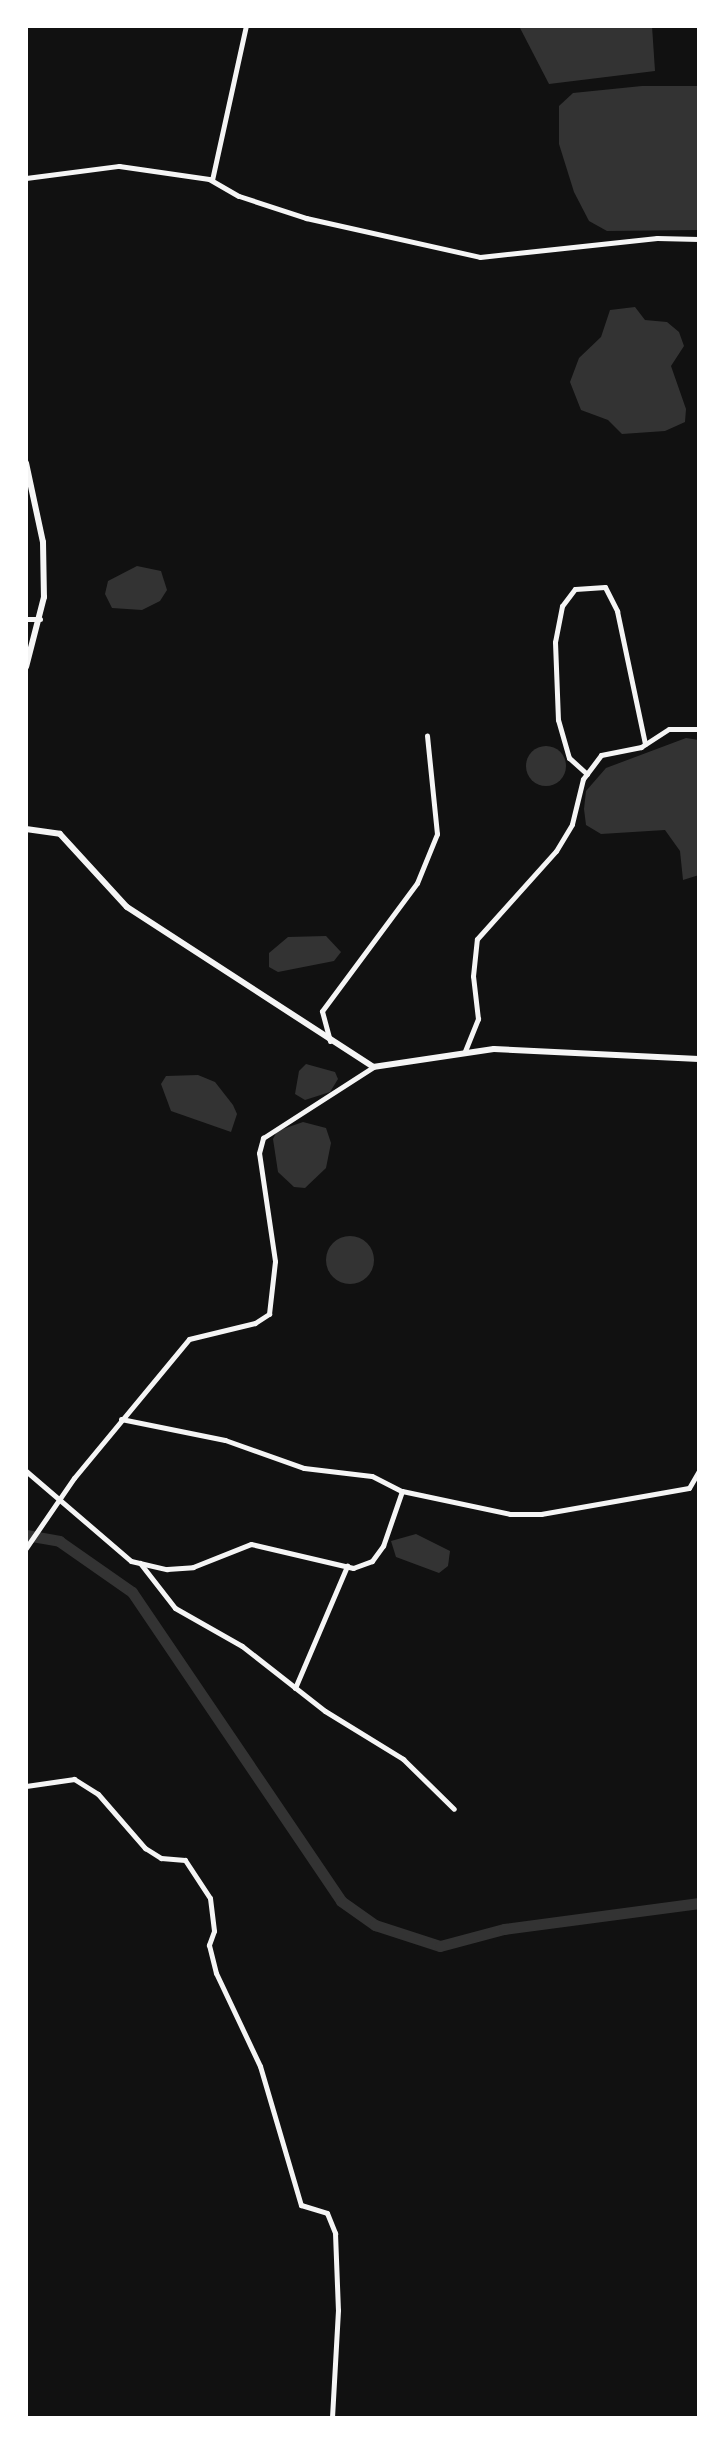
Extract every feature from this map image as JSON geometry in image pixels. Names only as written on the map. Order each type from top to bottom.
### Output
[{"type":"street","points":[[212,180],[246,26]]},
{"type":"street","points":[[26,178],[119,166],[212,180],[239,196],[306,218],[480,257],[657,238],[699,239]]},
{"type":"street","points":[[26,463],[43,542],[41,619],[26,667]]},
{"type":"street","points":[[587,774],[569,758],[558,720],[555,642],[562,606],[575,589],[605,587],[617,611],[645,744]]},
{"type":"street","points":[[26,619],[41,619]]},
{"type":"street","points":[[465,1051],[478,1019],[473,976],[477,939],[556,851],[572,824],[587,774],[601,755],[645,744],[669,729],[699,729]]},
{"type":"street","points":[[330,1041],[322,1011],[417,883],[433,846],[437,817],[427,736]]},
{"type":"street","points":[[26,829],[60,834],[127,907],[289,1009],[330,1041],[373,1067]]},
{"type":"street","points":[[26,1548],[57,1500],[189,1339],[255,1323],[269,1314],[275,1261],[259,1153],[263,1138],[373,1067],[465,1051],[699,1059]]},
{"type":"street","points":[[121,1419],[225,1440],[304,1468],[372,1476],[402,1491],[510,1514],[541,1514],[689,1488],[699,1471]]},
{"type":"street","points":[[26,1471],[57,1500],[139,1562],[175,1608],[242,1646],[295,1688],[403,1759],[454,1809]]},
{"type":"street","points":[[139,1562],[167,1569],[193,1567],[251,1544],[347,1566],[372,1561],[383,1546],[402,1491]]},
{"type":"street","points":[[295,1688],[347,1566]]},
{"type":"street","points":[[26,1786],[74,1779],[98,1794],[145,1848],[161,1858],[185,1860],[210,1898],[214,1931],[209,1945],[218,1979],[260,2066],[301,2205],[327,2213],[335,2233],[338,2310],[332,2418]]},
{"type":"shaded area","points":[[519,26],[652,26],[655,71],[549,84]]},
{"type":"shaded area","points":[[642,86],[699,86],[699,230],[607,231],[589,221],[574,192],[559,144],[559,106],[573,93]]},
{"type":"shaded area","points":[[635,307],[645,320],[667,322],[679,332],[684,346],[671,366],[686,409],[685,422],[665,431],[622,434],[608,420],[581,410],[570,382],[579,358],[601,337],[610,310]]},
{"type":"shaded area","points":[[137,566],[161,571],[167,590],[160,601],[142,610],[112,608],[105,594],[108,581]]},
{"type":"shaded area","points":[[686,738],[699,740],[699,875],[683,880],[680,851],[665,830],[601,834],[586,825],[584,809],[586,791],[606,768]]},
{"type":"shaded area","points":[[546,746],[560,752],[566,766],[560,780],[546,786],[532,780],[526,766],[532,752]]},
{"type":"shaded area","points":[[326,936],[341,952],[334,961],[278,972],[269,967],[269,953],[288,937]]},
{"type":"shaded area","points":[[306,1064],[335,1072],[338,1079],[330,1092],[305,1100],[295,1094],[299,1071]]},
{"type":"shaded area","points":[[198,1075],[215,1082],[233,1105],[237,1114],[231,1132],[171,1111],[161,1084],[166,1076]]},
{"type":"shaded area","points":[[303,1122],[326,1128],[331,1143],[326,1168],[305,1188],[294,1187],[278,1172],[273,1139],[277,1131]]},
{"type":"shaded area","points":[[350,1236],[359,1237],[367,1243],[373,1251],[373,1269],[367,1277],[359,1283],[350,1284],[341,1283],[333,1277],[327,1269],[326,1260],[327,1251],[333,1243],[341,1237]]},
{"type":"shaded area","points":[[416,1534],[450,1551],[448,1566],[439,1573],[396,1557],[391,1541]]},
{"type":"waterway","points":[[26,1535],[59,1541],[132,1592],[341,1901],[375,1925],[440,1946],[504,1929],[699,1903]]}]
